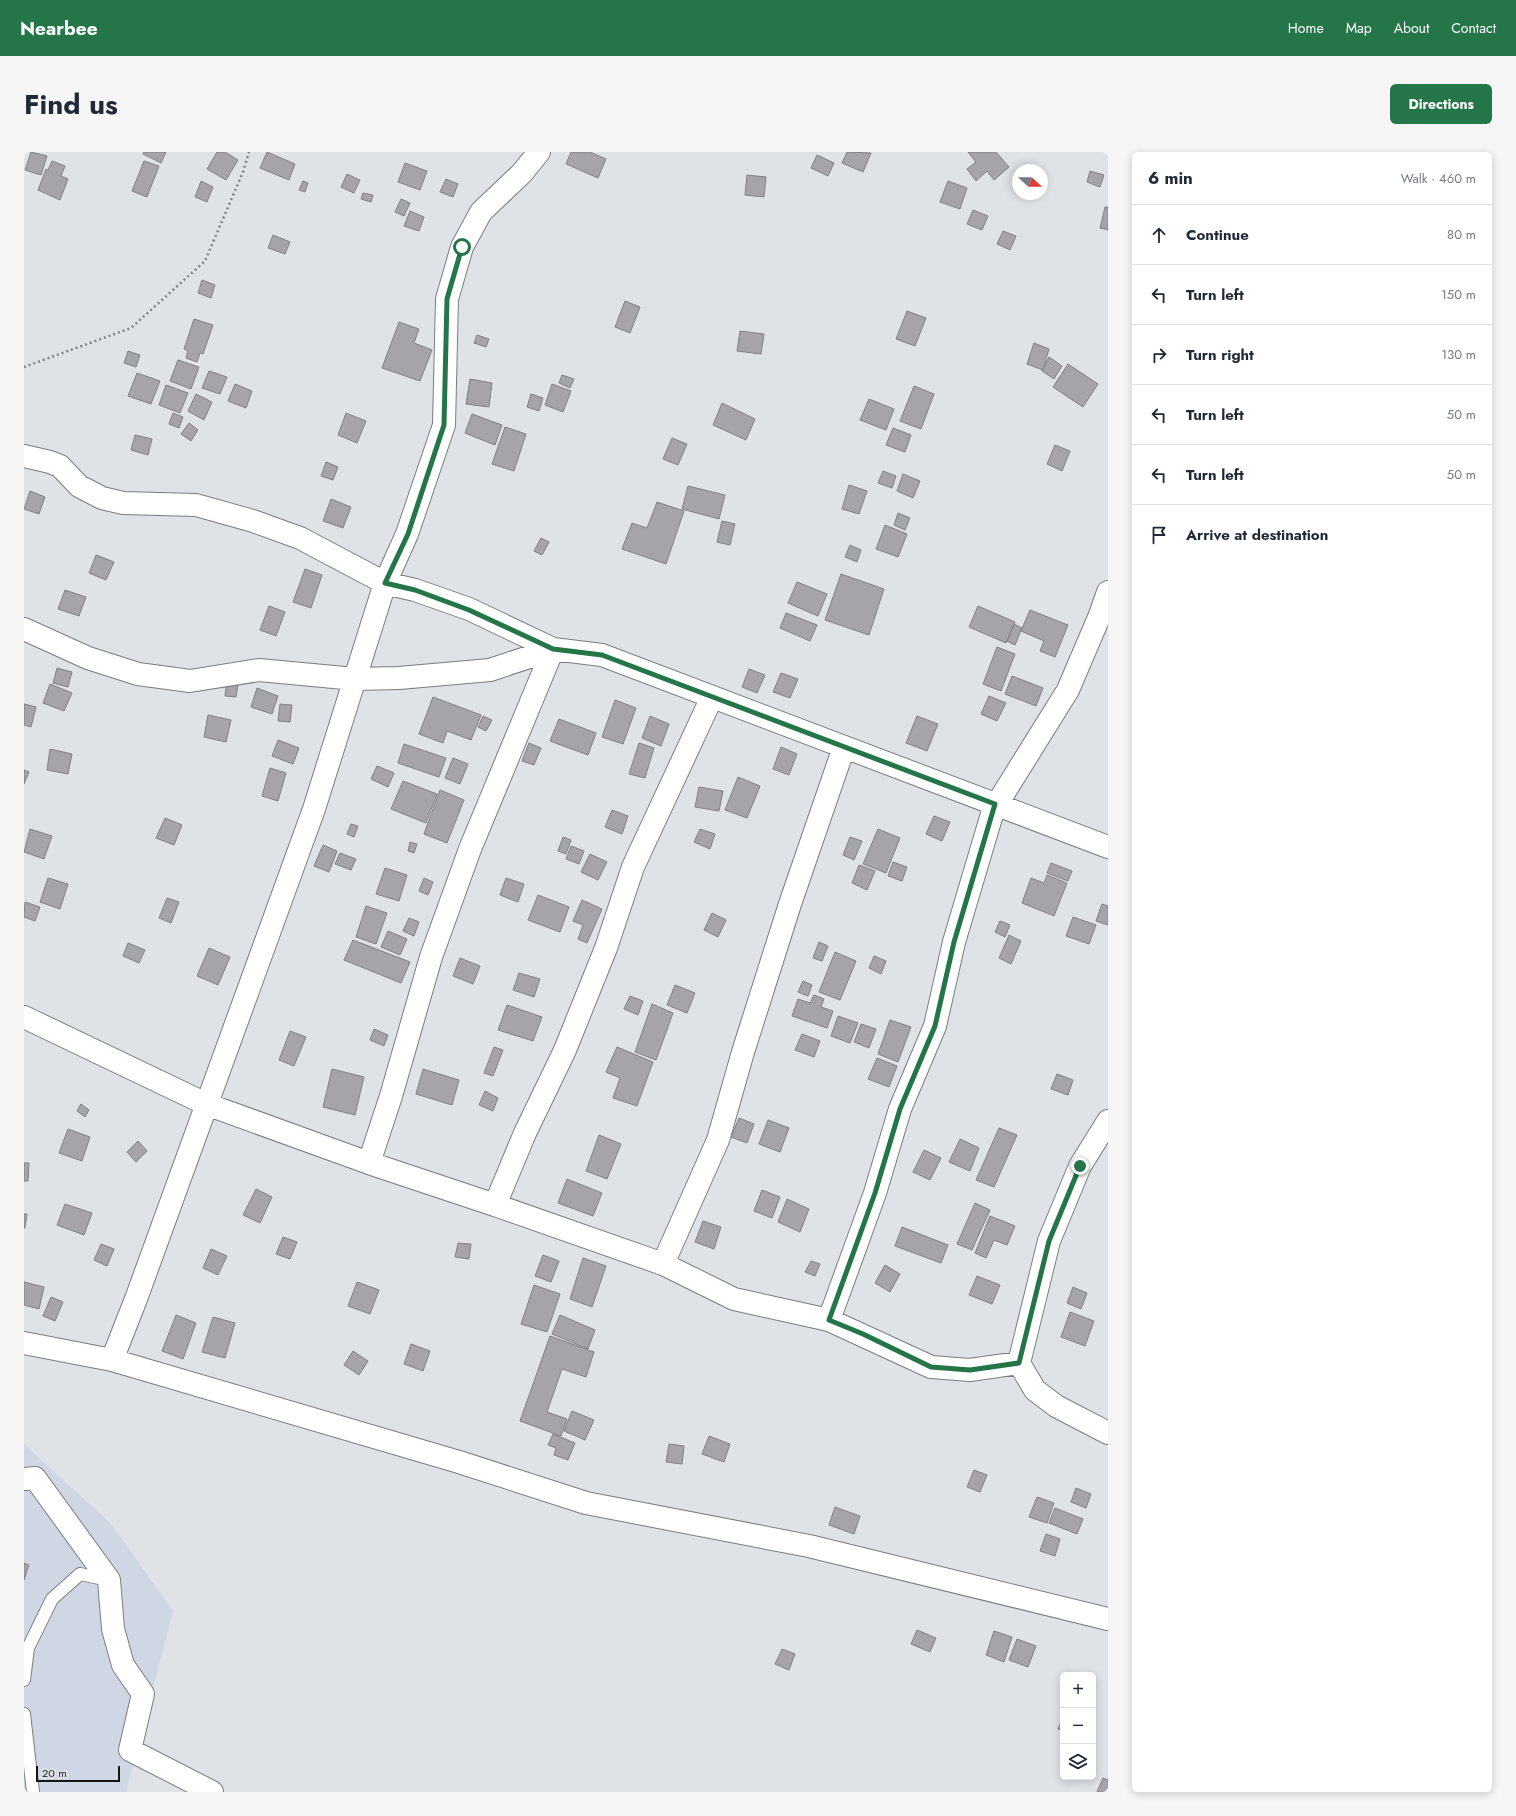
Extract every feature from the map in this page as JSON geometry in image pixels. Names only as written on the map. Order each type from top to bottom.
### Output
[{"type":"street","points":[[112,1360],[136,1299],[314,809],[385,583],[408,534],[444,425],[447,299],[462,247],[481,212],[522,173],[539,152]]},
{"type":"street","points":[[24,456],[60,466],[79,486],[102,498],[123,503],[196,505],[253,521],[300,538],[385,583],[415,590],[469,610],[553,649],[594,659]]},
{"type":"street","points":[[829,1320],[875,1193],[900,1109],[935,1026],[954,942],[996,804],[1068,690],[1108,592]]},
{"type":"street","points":[[24,629],[88,658],[138,674],[190,681],[259,670],[355,679],[399,678],[490,670],[553,649],[602,655],[1108,847]]},
{"type":"street","points":[[369,1163],[391,1096],[436,942],[470,849],[553,649]]},
{"type":"street","points":[[495,1206],[525,1133],[565,1050],[606,948],[633,867],[712,697]]},
{"type":"street","points":[[663,1264],[718,1140],[790,904],[844,747]]},
{"type":"street","points":[[24,1017],[206,1104],[369,1163],[663,1264],[734,1299],[829,1320],[863,1334],[931,1367],[970,1370],[1019,1363]]},
{"type":"street","points":[[1108,1121],[1080,1166],[1049,1241],[1019,1363],[1035,1390],[1056,1406],[1108,1433]]},
{"type":"street","points":[[24,1342],[112,1360],[459,1462],[586,1503],[809,1546],[1108,1619]]},
{"type":"street","points":[[24,1479],[34,1478],[109,1580],[113,1629],[123,1665],[143,1694],[130,1750],[212,1792]]},
{"type":"lane","points":[[24,1680],[28,1648],[52,1599],[80,1574],[109,1580]]},
{"type":"lane","points":[[24,1714],[34,1792]]},
{"type":"path","points":[[24,367],[131,328],[205,261],[243,172],[249,152]]},
{"type":"shaded area","points":[[24,1444],[111,1524],[173,1611],[126,1792],[24,1792]]},
{"type":"building","points":[[31,152],[47,156],[41,175],[25,170]]},
{"type":"building","points":[[144,152],[166,152],[161,163],[143,154]]},
{"type":"building","points":[[217,152],[225,152],[238,160],[226,180],[207,169]]},
{"type":"building","points":[[267,152],[295,164],[289,180],[260,168]]},
{"type":"building","points":[[571,152],[590,152],[606,159],[598,178],[566,164]]},
{"type":"building","points":[[847,152],[871,153],[863,172],[842,163]]},
{"type":"building","points":[[968,152],[996,152],[1009,167],[994,180],[987,171],[976,181],[967,169],[976,162]]},
{"type":"building","points":[[817,155],[834,163],[828,176],[811,168]]},
{"type":"building","points":[[52,161],[65,166],[61,176],[68,179],[60,200],[38,190],[46,169],[48,170]]},
{"type":"building","points":[[144,161],[159,166],[147,197],[132,191]]},
{"type":"building","points":[[405,163],[427,171],[420,190],[398,182]]},
{"type":"building","points":[[1090,171],[1104,175],[1100,187],[1087,182]]},
{"type":"building","points":[[347,174],[360,180],[354,193],[341,187]]},
{"type":"building","points":[[747,175],[766,177],[764,197],[745,195]]},
{"type":"building","points":[[446,179],[458,184],[453,197],[440,192]]},
{"type":"building","points":[[201,181],[213,187],[207,202],[195,197]]},
{"type":"building","points":[[303,181],[308,183],[305,192],[299,190]]},
{"type":"building","points":[[948,181],[967,188],[960,209],[940,202]]},
{"type":"building","points":[[363,193],[373,195],[371,202],[361,199]]},
{"type":"building","points":[[401,199],[410,203],[404,216],[395,212]]},
{"type":"building","points":[[1105,207],[1108,207],[1108,230],[1100,228]]},
{"type":"building","points":[[973,210],[988,216],[982,230],[967,224]]},
{"type":"building","points":[[410,211],[424,217],[419,231],[404,226]]},
{"type":"building","points":[[1003,231],[1016,236],[1010,250],[997,244]]},
{"type":"building","points":[[273,235],[290,242],[285,254],[268,248]]},
{"type":"building","points":[[202,280],[215,285],[211,298],[198,293]]},
{"type":"building","points":[[625,301],[640,307],[630,333],[615,327]]},
{"type":"building","points":[[907,311],[926,318],[915,346],[896,339]]},
{"type":"building","points":[[194,319],[213,325],[203,354],[200,353],[197,362],[186,358],[188,351],[184,349]]},
{"type":"building","points":[[399,322],[419,329],[414,343],[432,350],[420,381],[382,368]]},
{"type":"building","points":[[740,331],[764,334],[761,354],[737,351]]},
{"type":"building","points":[[477,335],[489,339],[486,347],[474,343]]},
{"type":"building","points":[[1034,343],[1049,349],[1043,370],[1027,364]]},
{"type":"building","points":[[128,351],[140,355],[136,367],[124,363]]},
{"type":"building","points":[[1049,357],[1062,366],[1054,379],[1042,371]]},
{"type":"building","points":[[178,360],[199,367],[191,389],[170,381]]},
{"type":"building","points":[[1068,364],[1098,384],[1083,407],[1053,387]]},
{"type":"building","points":[[209,371],[227,377],[220,394],[202,388]]},
{"type":"building","points":[[137,373],[160,381],[151,404],[128,396]]},
{"type":"building","points":[[562,375],[574,379],[570,388],[559,383]]},
{"type":"building","points":[[470,379],[492,383],[489,407],[466,404]]},
{"type":"building","points":[[235,384],[252,391],[246,408],[228,401]]},
{"type":"building","points":[[552,384],[571,391],[563,412],[545,405]]},
{"type":"building","points":[[166,385],[188,393],[180,413],[159,405]]},
{"type":"building","points":[[914,386],[934,394],[921,429],[900,421]]},
{"type":"building","points":[[196,394],[212,402],[204,420],[188,411]]},
{"type":"building","points":[[531,394],[543,398],[539,411],[527,407]]},
{"type":"building","points":[[869,399],[894,409],[886,430],[860,420]]},
{"type":"building","points":[[722,403],[755,419],[746,440],[713,425]]},
{"type":"building","points":[[173,413],[183,417],[179,428],[169,424]]},
{"type":"building","points":[[346,413],[366,421],[357,443],[338,435]]},
{"type":"building","points":[[472,414],[502,425],[495,445],[465,433]]},
{"type":"building","points":[[189,423],[198,430],[191,441],[181,434]]},
{"type":"building","points":[[505,427],[526,434],[514,471],[492,464]]},
{"type":"building","points":[[893,428],[911,435],[905,452],[886,445]]},
{"type":"building","points":[[135,435],[152,439],[148,455],[131,450]]},
{"type":"building","points":[[672,438],[687,444],[678,465],[663,459]]},
{"type":"building","points":[[1055,445],[1070,451],[1062,471],[1047,464]]},
{"type":"building","points":[[326,462],[338,467],[333,480],[321,476]]},
{"type":"building","points":[[883,471],[896,476],[892,488],[878,483]]},
{"type":"building","points":[[903,474],[920,481],[913,498],[897,491]]},
{"type":"building","points":[[849,485],[867,491],[859,514],[842,509]]},
{"type":"building","points":[[688,486],[725,495],[719,519],[682,509]]},
{"type":"building","points":[[30,491],[45,497],[39,514],[24,509]]},
{"type":"building","points":[[331,499],[351,507],[343,528],[323,521]]},
{"type":"building","points":[[657,502],[684,511],[666,564],[622,549],[632,523],[647,528]]},
{"type":"building","points":[[898,513],[910,518],[905,530],[894,525]]},
{"type":"building","points":[[722,521],[735,524],[730,545],[717,542]]},
{"type":"building","points":[[885,525],[907,534],[898,557],[876,549]]},
{"type":"building","points":[[541,538],[549,542],[542,555],[534,551]]},
{"type":"building","points":[[850,545],[861,550],[857,562],[845,557]]},
{"type":"building","points":[[96,555],[114,562],[106,580],[89,573]]},
{"type":"building","points":[[305,569],[322,575],[311,608],[293,602]]},
{"type":"building","points":[[841,574],[884,589],[869,635],[825,620]]},
{"type":"building","points":[[797,582],[827,594],[818,616],[788,603]]},
{"type":"building","points":[[65,590],[86,597],[79,616],[58,609]]},
{"type":"building","points":[[269,606],[285,612],[276,636],[260,630]]},
{"type":"building","points":[[978,606],[1015,622],[1006,643],[969,627]]},
{"type":"building","points":[[1030,610],[1068,625],[1055,657],[1040,651],[1044,641],[1021,631]]},
{"type":"building","points":[[786,613],[817,625],[810,641],[780,628]]},
{"type":"building","points":[[1014,624],[1022,628],[1015,645],[1007,641]]},
{"type":"building","points":[[997,647],[1015,654],[1001,691],[983,684]]},
{"type":"building","points":[[57,668],[72,672],[68,687],[53,683]]},
{"type":"building","points":[[749,669],[765,675],[757,693],[742,687]]},
{"type":"building","points":[[781,673],[798,679],[790,698],[773,692]]},
{"type":"building","points":[[1012,676],[1043,688],[1036,706],[1005,694]]},
{"type":"building","points":[[227,678],[239,679],[236,697],[225,696]]},
{"type":"building","points":[[50,684],[72,693],[64,711],[43,703]]},
{"type":"building","points":[[257,688],[278,696],[272,714],[251,707]]},
{"type":"building","points":[[989,696],[1006,703],[997,721],[981,714]]},
{"type":"building","points":[[433,697],[481,715],[471,740],[447,731],[443,743],[419,734]]},
{"type":"building","points":[[615,700],[636,708],[623,744],[602,737]]},
{"type":"building","points":[[24,704],[36,707],[31,727],[24,725]]},
{"type":"building","points":[[280,704],[292,705],[290,722],[278,721]]},
{"type":"building","points":[[208,715],[231,720],[226,742],[204,737]]},
{"type":"building","points":[[483,716],[492,720],[486,731],[478,727]]},
{"type":"building","points":[[650,716],[669,724],[661,746],[642,738]]},
{"type":"building","points":[[917,716],[938,724],[927,751],[906,743]]},
{"type":"building","points":[[559,719],[596,733],[588,755],[550,741]]},
{"type":"building","points":[[278,740],[299,748],[293,764],[272,756]]},
{"type":"building","points":[[529,743],[541,748],[534,765],[522,761]]},
{"type":"building","points":[[639,743],[654,748],[645,778],[629,774]]},
{"type":"building","points":[[404,744],[446,758],[439,777],[398,763]]},
{"type":"building","points":[[781,747],[797,754],[789,775],[773,769]]},
{"type":"building","points":[[50,749],[72,754],[68,774],[47,770]]},
{"type":"building","points":[[453,758],[468,764],[460,784],[445,778]]},
{"type":"building","points":[[377,766],[394,773],[388,787],[371,779]]},
{"type":"building","points":[[270,768],[286,773],[278,801],[262,796]]},
{"type":"building","points":[[24,770],[29,772],[24,784]]},
{"type":"building","points":[[738,777],[760,786],[747,818],[725,810]]},
{"type":"building","points":[[403,781],[437,794],[426,823],[391,809]]},
{"type":"building","points":[[699,787],[723,791],[719,811],[695,807]]},
{"type":"building","points":[[440,790],[464,800],[447,843],[424,834]]},
{"type":"building","points":[[612,810],[628,816],[622,834],[605,827]]},
{"type":"building","points":[[934,816],[950,822],[942,841],[926,834]]},
{"type":"building","points":[[165,818],[182,825],[174,845],[156,838]]},
{"type":"building","points":[[351,824],[358,826],[354,837],[347,834]]},
{"type":"building","points":[[30,829],[52,836],[44,859],[24,852]]},
{"type":"building","points":[[700,829],[715,834],[710,849],[694,842]]},
{"type":"building","points":[[878,829],[900,838],[886,873],[863,864]]},
{"type":"building","points":[[563,837],[571,840],[566,854],[558,851]]},
{"type":"building","points":[[850,837],[862,841],[854,860],[843,855]]},
{"type":"building","points":[[410,842],[417,844],[414,853],[408,851]]},
{"type":"building","points":[[323,845],[337,851],[329,872],[314,866]]},
{"type":"building","points":[[571,846],[584,851],[579,864],[566,859]]},
{"type":"building","points":[[340,853],[356,859],[351,870],[335,864]]},
{"type":"building","points":[[590,854],[607,862],[598,880],[581,872]]},
{"type":"building","points":[[893,862],[907,867],[902,881],[888,876]]},
{"type":"building","points":[[1051,863],[1072,871],[1068,881],[1047,873]]},
{"type":"building","points":[[859,865],[875,871],[867,890],[852,883]]},
{"type":"building","points":[[385,868],[407,875],[399,901],[376,894]]},
{"type":"building","points":[[1047,875],[1067,883],[1054,916],[1022,903],[1031,878],[1044,883]]},
{"type":"building","points":[[48,878],[68,884],[60,909],[40,902]]},
{"type":"building","points":[[424,878],[433,882],[428,895],[419,891]]},
{"type":"building","points":[[506,878],[524,884],[518,902],[500,895]]},
{"type":"building","points":[[538,895],[569,907],[560,932],[528,920]]},
{"type":"building","points":[[167,898],[179,902],[171,923],[159,918]]},
{"type":"building","points":[[582,900],[602,909],[587,943],[578,939],[583,925],[573,921]]},
{"type":"building","points":[[25,902],[40,907],[35,921],[24,917]]},
{"type":"building","points":[[1102,904],[1108,906],[1108,925],[1096,921]]},
{"type":"building","points":[[366,906],[387,913],[376,944],[356,937]]},
{"type":"building","points":[[712,913],[726,920],[718,937],[704,930]]},
{"type":"building","points":[[1073,917],[1096,925],[1089,944],[1066,936]]},
{"type":"building","points":[[409,918],[419,922],[414,936],[403,931]]},
{"type":"building","points":[[1000,921],[1010,925],[1005,937],[995,932]]},
{"type":"building","points":[[388,931],[407,939],[400,955],[381,947]]},
{"type":"building","points":[[1009,935],[1021,941],[1011,964],[999,958]]},
{"type":"building","points":[[353,940],[410,962],[401,983],[344,960]]},
{"type":"building","points":[[819,942],[828,946],[822,961],[813,958]]},
{"type":"building","points":[[128,943],[145,950],[139,963],[123,956]]},
{"type":"building","points":[[209,948],[230,957],[218,985],[197,976]]},
{"type":"building","points":[[835,952],[856,961],[840,1000],[819,992]]},
{"type":"building","points":[[874,956],[886,961],[881,974],[869,968]]},
{"type":"building","points":[[460,958],[480,966],[473,984],[453,976]]},
{"type":"building","points":[[519,973],[540,979],[534,997],[513,990]]},
{"type":"building","points":[[803,981],[812,985],[808,996],[798,992]]},
{"type":"building","points":[[675,985],[695,993],[687,1013],[667,1005]]},
{"type":"building","points":[[814,995],[824,999],[821,1007],[833,1011],[827,1028],[792,1016],[798,999],[810,1003]]},
{"type":"building","points":[[630,996],[643,1001],[638,1015],[624,1009]]},
{"type":"building","points":[[652,1004],[673,1013],[656,1060],[635,1052]]},
{"type":"building","points":[[507,1005],[542,1017],[533,1041],[498,1030]]},
{"type":"building","points":[[838,1016],[858,1023],[850,1043],[831,1036]]},
{"type":"building","points":[[890,1020],[911,1027],[898,1062],[878,1054]]},
{"type":"building","points":[[861,1024],[876,1029],[869,1048],[854,1042]]},
{"type":"building","points":[[374,1029],[388,1035],[384,1046],[370,1040]]},
{"type":"building","points":[[290,1031],[306,1037],[294,1066],[279,1060]]},
{"type":"building","points":[[802,1034],[820,1041],[814,1057],[795,1050]]},
{"type":"building","points":[[494,1047],[503,1050],[493,1076],[484,1073]]},
{"type":"building","points":[[617,1047],[653,1062],[637,1106],[613,1098],[620,1078],[606,1072]]},
{"type":"building","points":[[877,1058],[897,1066],[889,1087],[868,1079]]},
{"type":"building","points":[[332,1069],[364,1077],[355,1115],[323,1107]]},
{"type":"building","points":[[423,1069],[459,1080],[452,1105],[416,1094]]},
{"type":"building","points":[[1057,1074],[1073,1080],[1068,1095],[1051,1089]]},
{"type":"building","points":[[485,1091],[498,1098],[493,1111],[479,1105]]},
{"type":"building","points":[[81,1104],[89,1110],[85,1117],[77,1111]]},
{"type":"building","points":[[739,1118],[754,1124],[747,1143],[731,1137]]},
{"type":"building","points":[[768,1120],[789,1128],[780,1152],[759,1144]]},
{"type":"building","points":[[999,1128],[1017,1135],[994,1187],[976,1180]]},
{"type":"building","points":[[68,1129],[90,1137],[82,1161],[59,1153]]},
{"type":"building","points":[[599,1135],[621,1144],[607,1179],[586,1171]]},
{"type":"building","points":[[960,1139],[979,1148],[970,1171],[949,1162]]},
{"type":"building","points":[[138,1141],[147,1151],[136,1162],[127,1152]]},
{"type":"building","points":[[924,1150],[941,1158],[930,1180],[913,1172]]},
{"type":"building","points":[[24,1163],[29,1163],[28,1181],[24,1181]]},
{"type":"building","points":[[567,1179],[602,1193],[593,1216],[558,1203]]},
{"type":"building","points":[[256,1189],[272,1197],[260,1223],[243,1215]]},
{"type":"building","points":[[762,1190],[780,1197],[772,1218],[754,1211]]},
{"type":"building","points":[[787,1199],[809,1209],[800,1232],[778,1222]]},
{"type":"building","points":[[975,1203],[990,1210],[972,1250],[957,1244]]},
{"type":"building","points":[[65,1204],[92,1213],[84,1235],[57,1225]]},
{"type":"building","points":[[24,1214],[27,1214],[25,1228],[24,1228]]},
{"type":"building","points":[[990,1216],[1015,1226],[1007,1245],[994,1240],[986,1258],[975,1253]]},
{"type":"building","points":[[703,1221],[721,1227],[714,1249],[695,1242]]},
{"type":"building","points":[[902,1227],[948,1245],[941,1263],[895,1246]]},
{"type":"building","points":[[283,1237],[297,1242],[290,1259],[276,1254]]},
{"type":"building","points":[[458,1243],[471,1244],[469,1259],[455,1257]]},
{"type":"building","points":[[101,1244],[114,1249],[107,1266],[94,1260]]},
{"type":"building","points":[[211,1249],[227,1256],[218,1275],[203,1268]]},
{"type":"building","points":[[543,1255],[559,1261],[551,1282],[535,1276]]},
{"type":"building","points":[[583,1258],[606,1266],[592,1307],[570,1299]]},
{"type":"building","points":[[811,1261],[820,1264],[815,1276],[805,1272]]},
{"type":"building","points":[[885,1265],[900,1274],[890,1292],[875,1283]]},
{"type":"building","points":[[977,1276],[1000,1285],[992,1304],[969,1295]]},
{"type":"building","points":[[24,1282],[44,1287],[39,1309],[24,1305]]},
{"type":"building","points":[[357,1282],[379,1290],[370,1314],[348,1306]]},
{"type":"building","points":[[534,1285],[560,1294],[547,1332],[521,1324]]},
{"type":"building","points":[[1073,1287],[1087,1293],[1081,1309],[1067,1303]]},
{"type":"building","points":[[51,1297],[63,1302],[55,1321],[43,1316]]},
{"type":"building","points":[[1070,1312],[1094,1321],[1085,1346],[1061,1337]]},
{"type":"building","points":[[176,1315],[196,1323],[183,1359],[162,1351]]},
{"type":"building","points":[[560,1315],[595,1330],[588,1349],[552,1334]]},
{"type":"building","points":[[213,1317],[235,1323],[225,1358],[202,1352]]},
{"type":"building","points":[[550,1336],[594,1352],[586,1377],[562,1369],[547,1412],[567,1419],[561,1436],[520,1421]]},
{"type":"building","points":[[411,1344],[430,1351],[423,1371],[404,1364]]},
{"type":"building","points":[[353,1351],[368,1361],[359,1375],[344,1365]]},
{"type":"building","points":[[572,1411],[594,1420],[585,1440],[564,1431]]},
{"type":"building","points":[[553,1434],[575,1443],[568,1460],[554,1455],[556,1448],[548,1445]]},
{"type":"building","points":[[709,1436],[730,1444],[724,1462],[702,1454]]},
{"type":"building","points":[[669,1444],[684,1446],[682,1464],[666,1462]]},
{"type":"building","points":[[974,1470],[987,1475],[980,1492],[967,1487]]},
{"type":"building","points":[[1076,1488],[1091,1494],[1086,1508],[1071,1502]]},
{"type":"building","points":[[1037,1497],[1054,1503],[1047,1523],[1029,1517]]},
{"type":"building","points":[[835,1507],[860,1516],[854,1534],[829,1525]]},
{"type":"building","points":[[1055,1508],[1083,1519],[1077,1534],[1049,1523]]},
{"type":"building","points":[[1046,1534],[1060,1539],[1055,1556],[1040,1551]]},
{"type":"building","points":[[24,1563],[29,1565],[24,1580]]},
{"type":"building","points":[[917,1630],[936,1638],[930,1652],[911,1644]]},
{"type":"building","points":[[994,1631],[1012,1637],[1004,1662],[986,1655]]},
{"type":"building","points":[[1017,1639],[1036,1646],[1028,1667],[1009,1660]]},
{"type":"building","points":[[782,1649],[795,1654],[789,1670],[775,1664]]},
{"type":"building","points":[[1103,1778],[1108,1780],[1108,1792],[1097,1792]]},
{"type":"route","points":[[462,247],[447,299],[444,425],[408,534],[385,583],[415,590],[469,610],[553,649],[602,655],[995,804],[954,942],[935,1026],[900,1109],[875,1193],[829,1320],[863,1334],[931,1367],[970,1370],[1019,1363],[1049,1241],[1080,1166]]}]
